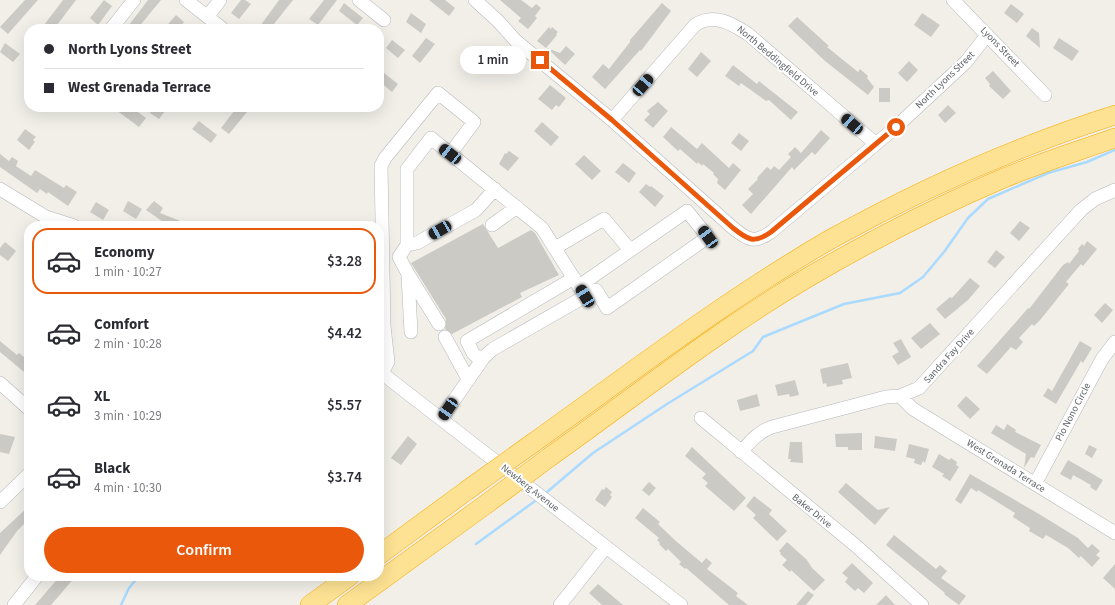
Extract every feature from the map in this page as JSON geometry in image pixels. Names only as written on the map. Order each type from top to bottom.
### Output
[{"type":"highway","points":[[384,551],[690,330],[771,276],[831,240],[931,188],[1006,155],[1115,115]]},
{"type":"highway","points":[[384,578],[551,456],[767,302],[812,275],[892,231],[965,195],[1046,162],[1115,138]]},
{"type":"highway","points":[[310,605],[343,581]]},
{"type":"highway","points":[[347,605],[380,581]]},
{"type":"street","points":[[115,24],[134,0]]},
{"type":"street","points":[[186,0],[217,24]]},
{"type":"street","points":[[208,16],[220,0]]},
{"type":"street","points":[[359,0],[384,20]]},
{"type":"street","name":"Lyons Street","points":[[954,0],[1045,95]]},
{"type":"street","points":[[441,419],[484,357],[493,349],[630,250],[709,207],[612,120],[516,40],[478,1]]},
{"type":"street","name":"North Beddingfield Drive","points":[[612,120],[695,25],[713,19],[729,22],[748,34],[876,144]]},
{"type":"street","name":"North Lyons Street","points":[[709,207],[746,238],[751,240],[758,239],[771,232],[876,144],[966,62],[987,35]]},
{"type":"street","points":[[383,221],[381,166],[384,158],[438,93],[474,122],[450,154]]},
{"type":"street","points":[[400,257],[407,245],[407,169],[431,138],[542,228],[580,287]]},
{"type":"street","points":[[0,189],[46,217],[58,221]]},
{"type":"street","points":[[407,245],[417,243],[476,210],[495,189]]},
{"type":"street","name":"Sandra Fay Drive","points":[[742,452],[753,438],[762,431],[772,427],[886,397],[900,396],[919,388],[1081,210],[1095,198],[1115,190]]},
{"type":"street","points":[[492,225],[517,207]]},
{"type":"street","points":[[484,357],[477,357],[473,353],[467,341],[580,287],[596,290],[607,308],[708,237],[691,216]]},
{"type":"street","points":[[555,248],[604,219],[630,250]]},
{"type":"street","points":[[384,367],[388,362],[384,326],[384,256],[400,257]]},
{"type":"street","points":[[400,257],[408,274],[439,324]]},
{"type":"street","points":[[408,274],[411,332]]},
{"type":"street","points":[[445,337],[468,379]]},
{"type":"street","name":"Pio Nono Circle","points":[[1035,484],[1102,359],[1115,342]]},
{"type":"street","name":"Newberg Avenue","points":[[384,375],[681,605]]},
{"type":"street","points":[[0,383],[24,405]]},
{"type":"street","name":"West Grenada Terrace","points":[[900,396],[913,409],[1115,533]]},
{"type":"street","name":"Baker Drive","points":[[701,418],[855,545],[922,605]]},
{"type":"street","points":[[0,502],[24,479]]},
{"type":"street","points":[[560,605],[606,547]]},
{"type":"street","points":[[14,605],[33,581]]},
{"type":"building","points":[[25,0],[38,0],[8,34],[0,27]]},
{"type":"building","points":[[63,0],[76,0],[58,24],[45,24]]},
{"type":"building","points":[[104,0],[112,6],[99,24],[90,18]]},
{"type":"building","points":[[148,0],[161,0],[141,24],[130,24]]},
{"type":"building","points":[[241,0],[245,0],[251,4],[239,19],[231,13]]},
{"type":"building","points":[[279,0],[293,0],[274,24],[262,24]]},
{"type":"building","points":[[324,0],[337,0],[319,24],[309,19]]},
{"type":"building","points":[[429,0],[445,0],[455,8],[449,16]]},
{"type":"building","points":[[500,0],[521,0],[532,8],[536,4],[541,8],[535,16],[537,18],[528,29],[518,21],[521,18]]},
{"type":"building","points":[[344,3],[363,18],[358,24],[356,24],[339,11]]},
{"type":"building","points":[[662,3],[671,11],[641,51],[640,50],[605,89],[592,77],[603,64],[609,69],[630,40]]},
{"type":"building","points":[[1011,4],[1024,14],[1017,23],[1004,13]]},
{"type":"building","points":[[411,13],[426,24],[421,33],[406,22]]},
{"type":"building","points":[[922,13],[940,25],[931,37],[914,25]]},
{"type":"building","points":[[176,15],[184,22],[182,24],[168,24]]},
{"type":"building","points":[[797,17],[829,46],[827,47],[858,72],[860,69],[868,76],[867,78],[874,87],[868,95],[825,61],[788,26]]},
{"type":"building","points":[[549,27],[551,29],[552,27],[558,32],[546,48],[537,41]]},
{"type":"building","points":[[1032,28],[1039,33],[1040,48],[1026,36]]},
{"type":"building","points":[[426,38],[435,44],[420,63],[412,56]]},
{"type":"building","points":[[1059,38],[1079,51],[1072,61],[1053,48]]},
{"type":"building","points":[[392,40],[405,50],[398,58],[386,48]]},
{"type":"building","points":[[5,43],[20,54],[13,62],[0,52]]},
{"type":"building","points":[[566,46],[575,54],[565,65],[547,48],[560,53]]},
{"type":"building","points":[[701,52],[711,61],[697,77],[688,69]]},
{"type":"building","points":[[909,61],[918,70],[907,82],[898,73]]},
{"type":"building","points":[[733,65],[757,84],[759,81],[798,112],[791,120],[769,100],[766,101],[741,83],[739,86],[725,76]]},
{"type":"building","points":[[993,71],[1011,91],[1003,99],[989,86],[990,84],[985,78]]},
{"type":"building","points":[[384,73],[398,84],[392,92],[384,85]]},
{"type":"building","points":[[550,85],[566,98],[559,107],[556,105],[552,110],[538,99]]},
{"type":"building","points":[[879,88],[890,88],[890,102],[879,102]]},
{"type":"building","points":[[658,102],[668,111],[653,128],[644,120],[650,114],[647,111]]},
{"type":"building","points":[[948,105],[956,113],[945,123],[938,115]]},
{"type":"building","points":[[119,112],[138,112],[146,118],[139,127]]},
{"type":"building","points":[[151,112],[164,112],[159,119]]},
{"type":"building","points":[[233,112],[247,112],[229,134],[221,128]]},
{"type":"building","points":[[199,121],[217,135],[211,143],[192,129]]},
{"type":"building","points":[[542,122],[559,137],[551,146],[534,131]]},
{"type":"building","points":[[671,127],[697,149],[702,143],[729,168],[733,163],[741,170],[725,190],[717,183],[718,179],[713,174],[714,173],[703,164],[702,166],[698,162],[697,164],[680,149],[678,151],[663,137]]},
{"type":"building","points":[[25,129],[36,137],[33,140],[35,142],[29,150],[17,140]]},
{"type":"building","points":[[821,130],[830,138],[815,155],[812,152],[794,170],[792,167],[751,214],[742,205],[753,194],[748,189],[758,179],[757,178],[767,167],[771,170],[774,166],[779,170],[791,157],[788,154],[795,147],[801,153]]},
{"type":"building","points":[[739,133],[749,141],[741,151],[731,143]]},
{"type":"building","points":[[509,151],[519,158],[508,171],[499,164],[505,153],[506,154]]},
{"type":"building","points":[[0,154],[9,161],[12,157],[18,161],[16,166],[31,176],[35,170],[64,188],[66,185],[77,192],[68,206],[48,192],[47,194],[40,189],[37,193],[0,167]]},
{"type":"building","points":[[584,155],[601,171],[592,180],[575,164]]},
{"type":"building","points":[[623,163],[636,173],[629,183],[615,172]]},
{"type":"building","points":[[646,184],[664,196],[655,207],[639,192]]},
{"type":"building","points":[[128,201],[142,209],[136,219],[123,211]]},
{"type":"building","points":[[154,201],[163,208],[160,213],[180,221],[162,221],[146,210]]},
{"type":"building","points":[[96,202],[109,210],[103,220],[90,212]]},
{"type":"building","points":[[1020,221],[1030,228],[1019,241],[1010,233]]},
{"type":"building","points":[[483,224],[498,248],[531,230],[535,233],[559,275],[520,293],[522,297],[452,334],[445,329],[446,319],[411,263]]},
{"type":"building","points":[[1087,241],[1097,249],[1083,266],[1081,264],[1066,282],[1069,284],[1041,319],[1034,326],[1032,324],[1019,338],[1023,342],[1016,350],[1011,347],[987,374],[977,366],[1028,308],[1029,309],[1063,265],[1068,262],[1069,264],[1079,251],[1078,249],[1082,244],[1084,246]]},
{"type":"building","points":[[5,242],[16,251],[8,261],[0,255],[0,248]]},
{"type":"building","points":[[996,250],[1005,257],[995,268],[987,262]]},
{"type":"building","points":[[970,278],[980,286],[968,300],[945,319],[936,309],[950,297],[952,298]]},
{"type":"building","points":[[1105,303],[1113,310],[1102,323],[1094,315]]},
{"type":"building","points":[[930,323],[940,334],[921,349],[911,338]]},
{"type":"building","points":[[901,339],[911,357],[898,365],[892,356],[899,352],[893,343]]},
{"type":"building","points":[[0,341],[17,355],[19,353],[24,357],[24,372],[0,352]]},
{"type":"building","points":[[1080,341],[1092,348],[1083,363],[1081,361],[1056,404],[1043,396],[1048,388],[1052,391]]},
{"type":"building","points":[[848,363],[852,378],[842,380],[843,384],[827,387],[826,383],[823,384],[820,369]]},
{"type":"building","points":[[795,380],[799,395],[790,397],[789,394],[778,396],[775,385]]},
{"type":"building","points":[[757,394],[760,406],[740,411],[737,400]]},
{"type":"building","points":[[966,396],[980,409],[970,419],[957,406]]},
{"type":"building","points":[[1007,424],[1016,430],[1015,432],[1041,445],[1034,458],[1031,457],[1024,468],[1026,454],[991,433],[996,425],[1004,430]]},
{"type":"building","points":[[862,433],[862,450],[848,450],[848,447],[836,447],[835,434]]},
{"type":"building","points":[[0,434],[15,437],[9,454],[0,452]]},
{"type":"building","points":[[408,436],[417,444],[401,465],[391,458]]},
{"type":"building","points":[[875,436],[897,439],[895,451],[874,448]]},
{"type":"building","points":[[790,442],[802,442],[803,463],[790,462],[791,459],[788,459]]},
{"type":"building","points":[[909,444],[929,449],[925,463],[923,461],[921,465],[914,463],[915,459],[906,457]]},
{"type":"building","points":[[1089,445],[1097,449],[1092,458],[1085,454]]},
{"type":"building","points":[[692,447],[746,498],[734,511],[705,486],[708,483],[702,478],[706,474],[685,456]]},
{"type":"building","points":[[939,454],[949,460],[951,458],[957,462],[956,465],[959,467],[950,481],[942,476],[944,474],[932,467]]},
{"type":"building","points":[[1068,460],[1103,480],[1096,491],[1090,487],[1091,485],[1073,475],[1071,480],[1060,474]]},
{"type":"building","points":[[970,474],[1078,538],[1088,548],[1092,544],[1100,551],[1096,555],[1100,558],[1092,567],[1081,556],[1079,558],[1068,548],[1046,535],[1043,539],[1029,531],[1030,528],[1013,517],[1015,513],[978,490],[977,492],[971,488],[961,504],[955,500]]},
{"type":"building","points":[[649,482],[656,488],[649,496],[642,490]]},
{"type":"building","points":[[846,483],[878,510],[890,507],[875,525],[838,492]]},
{"type":"building","points":[[606,487],[612,492],[610,495],[612,497],[605,507],[595,500],[602,489],[604,490]]},
{"type":"building","points":[[754,496],[772,510],[769,514],[787,531],[777,541],[753,518],[756,515],[746,506]]},
{"type":"building","points":[[643,508],[660,522],[658,524],[677,542],[702,563],[706,558],[712,563],[707,569],[738,593],[736,596],[748,605],[729,605],[686,568],[685,569],[679,564],[681,562],[668,549],[666,551],[659,544],[660,543],[657,540],[659,538],[635,518]]},
{"type":"building","points":[[24,511],[24,524],[17,531],[0,555],[0,533]]},
{"type":"building","points":[[894,535],[936,569],[940,565],[947,571],[941,578],[966,596],[959,605],[886,545]]},
{"type":"building","points":[[787,542],[807,560],[812,568],[825,580],[814,591],[791,570],[790,572],[782,565],[787,560],[780,554],[781,553],[779,551]]},
{"type":"building","points":[[852,563],[873,583],[864,593],[858,588],[855,591],[845,582],[848,578],[842,573]]},
{"type":"building","points":[[1115,564],[1115,589],[1103,578]]},
{"type":"building","points":[[56,581],[72,581],[51,605],[35,605]]},
{"type":"building","points":[[598,584],[623,605],[602,605],[589,593]]},
{"type":"building","points":[[808,591],[814,595],[806,605],[796,605]]},
{"type":"building","points":[[886,595],[895,605],[876,605]]},
{"type":"waterway","points":[[547,492],[593,453],[667,404],[753,351],[763,337],[844,304],[900,293],[923,277],[944,252],[968,218],[988,199],[1048,173],[1087,162],[1115,150]]},
{"type":"waterway","points":[[476,544],[535,501]]},
{"type":"waterway","points":[[121,605],[129,588],[135,581]]},
{"type":"route","points":[[540,60],[612,120],[733,228],[751,240],[758,239],[771,232],[896,127]]}]
